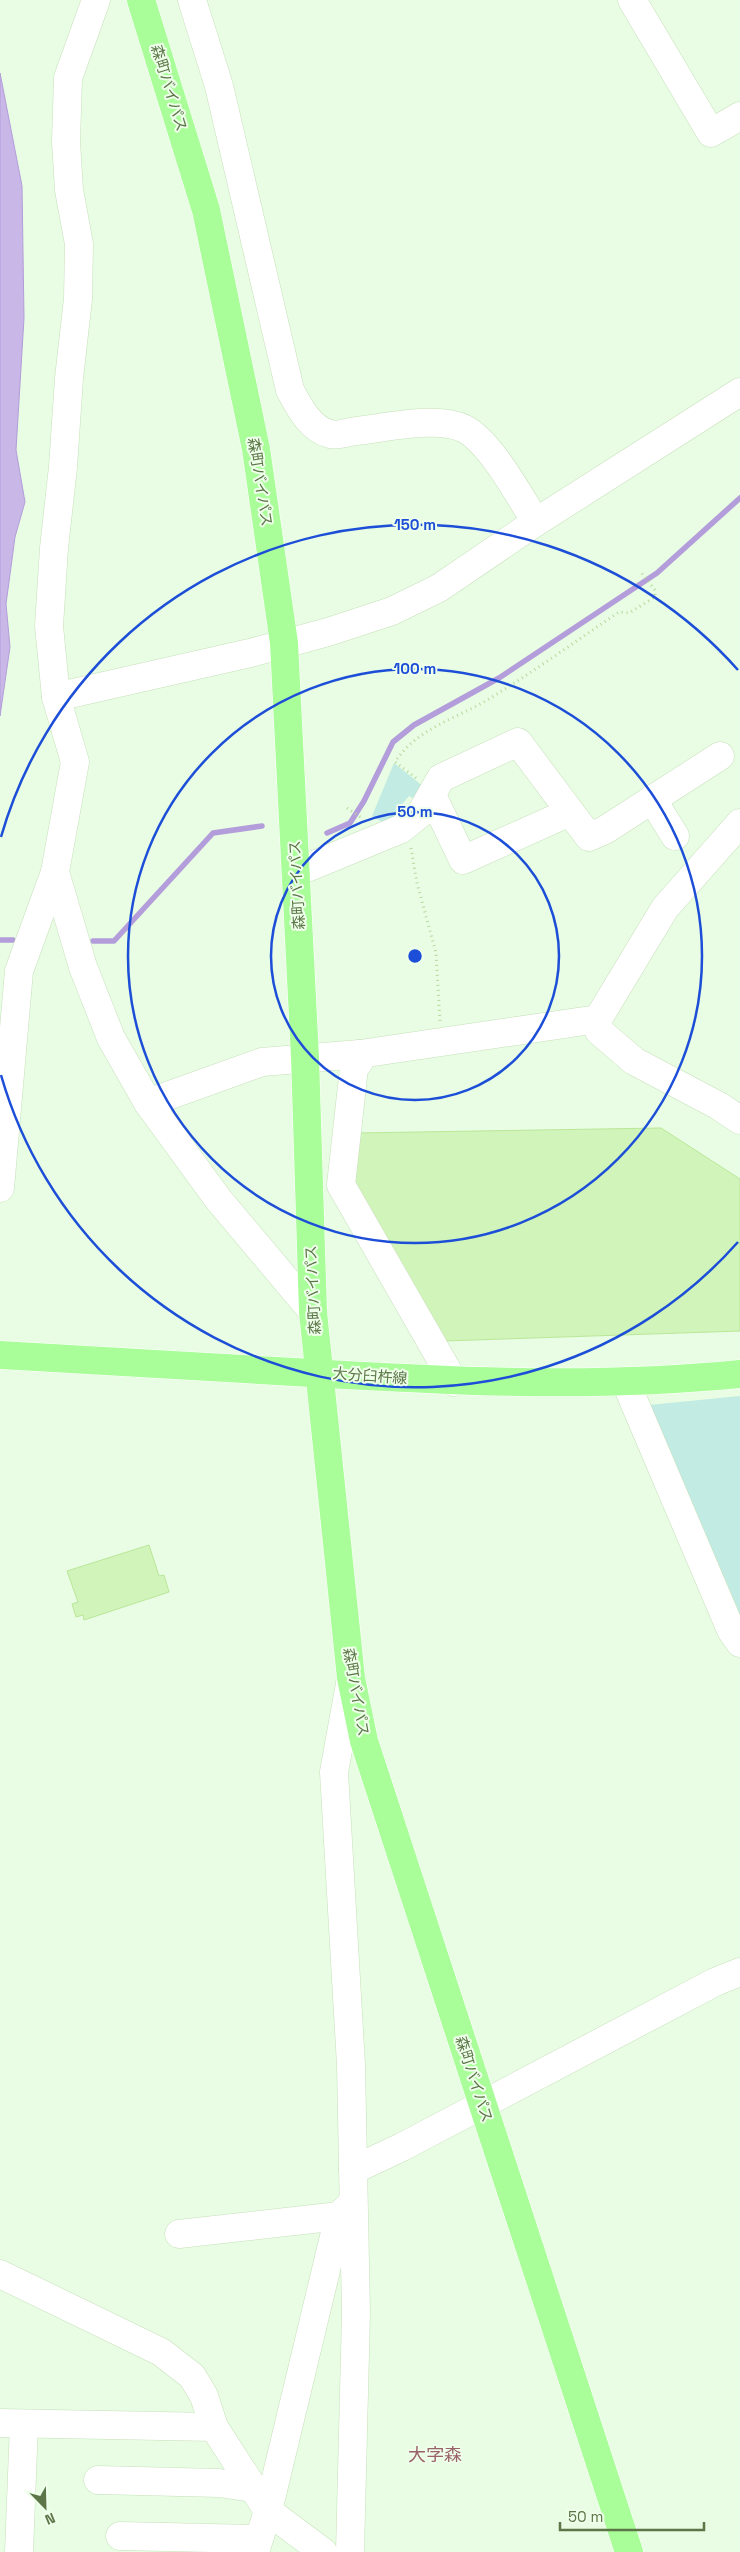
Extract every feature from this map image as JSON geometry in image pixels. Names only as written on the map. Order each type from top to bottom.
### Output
[{"type":"main road","name":"森町バイパス","points":[[141,0],[206,210],[256,449],[284,644],[305,1057],[313,1312],[351,1678],[364,1741],[629,2552]]},
{"type":"main road","name":"大分臼杵線","points":[[0,1355],[454,1382],[626,1383],[740,1374]]},
{"type":"street","points":[[0,1188],[6,1068],[19,971],[55,872],[75,762],[56,697],[50,626],[52,567],[63,468],[78,281],[79,244],[69,190],[66,142],[68,78],[96,0]]},
{"type":"street","points":[[632,0],[710,133],[740,116]]},
{"type":"street","points":[[199,3],[290,390],[302,413],[315,426],[331,435],[422,423],[449,424],[465,429],[484,444],[536,522]]},
{"type":"street","points":[[56,697],[284,644],[392,611],[439,588],[536,522],[740,392]]},
{"type":"street","points":[[296,872],[402,829],[421,813],[442,778],[518,742],[589,837],[605,830],[720,756]]},
{"type":"street","points":[[432,795],[463,860],[570,812]]},
{"type":"street","points":[[652,799],[675,836]]},
{"type":"street","points":[[740,823],[665,908],[598,1019],[599,1031],[634,1061],[719,1106],[740,1120]]},
{"type":"street","points":[[55,872],[83,967],[107,1029],[148,1103],[218,1199],[313,1312]]},
{"type":"street","points":[[148,1103],[262,1062],[360,1054],[598,1019]]},
{"type":"street","points":[[360,1054],[359,1062],[354,1068],[341,1185],[454,1382]]},
{"type":"street","points":[[626,1383],[737,1633]]},
{"type":"street","points":[[120,2536],[256,2545],[268,2511],[346,2209],[353,2170],[351,2065],[334,1772],[351,1678]]},
{"type":"street","points":[[353,2170],[483,2106],[715,1982],[740,1972]]},
{"type":"street","points":[[179,2234],[346,2209]]},
{"type":"street","points":[[346,2209],[356,2313],[350,2552]]},
{"type":"street","points":[[0,2274],[161,2352],[192,2376],[204,2396],[214,2427],[268,2511],[323,2552]]},
{"type":"street","points":[[18,2552],[10,2516],[12,2423],[214,2427]]},
{"type":"street","points":[[98,2480],[219,2483],[253,2488]]},
{"type":"path","points":[[432,795],[425,785],[395,762],[414,740],[439,724],[490,698],[619,612],[630,614],[655,596],[653,587],[640,571]]},
{"type":"path","points":[[347,808],[369,823]]},
{"type":"path","points":[[407,841],[410,845],[417,883],[436,953],[440,1042]]},
{"type":"shaded area","points":[[0,73],[22,186],[24,318],[16,450],[25,502],[15,537],[6,604],[10,647],[0,716]]},
{"type":"shaded area","points":[[394,763],[424,787],[416,800],[409,796],[398,809],[406,815],[387,825],[372,816]]},
{"type":"shaded area","points":[[740,1396],[740,1614],[649,1405]]},
{"type":"building","points":[[661,1128],[740,1179],[740,1331],[445,1341],[350,1187],[357,1133]]},
{"type":"building","points":[[149,1545],[159,1576],[164,1575],[169,1592],[84,1620],[83,1615],[76,1617],[72,1604],[78,1602],[67,1571]]},
{"type":"waterway","points":[[327,833],[350,823],[364,801],[393,742],[414,725],[499,678],[657,573],[740,498]]},
{"type":"waterway","points":[[93,941],[114,941],[213,833],[262,826]]},
{"type":"waterway","points":[[0,940],[13,940]]},
{"type":"district","name":"大字森","points":[[435,2455]]}]
